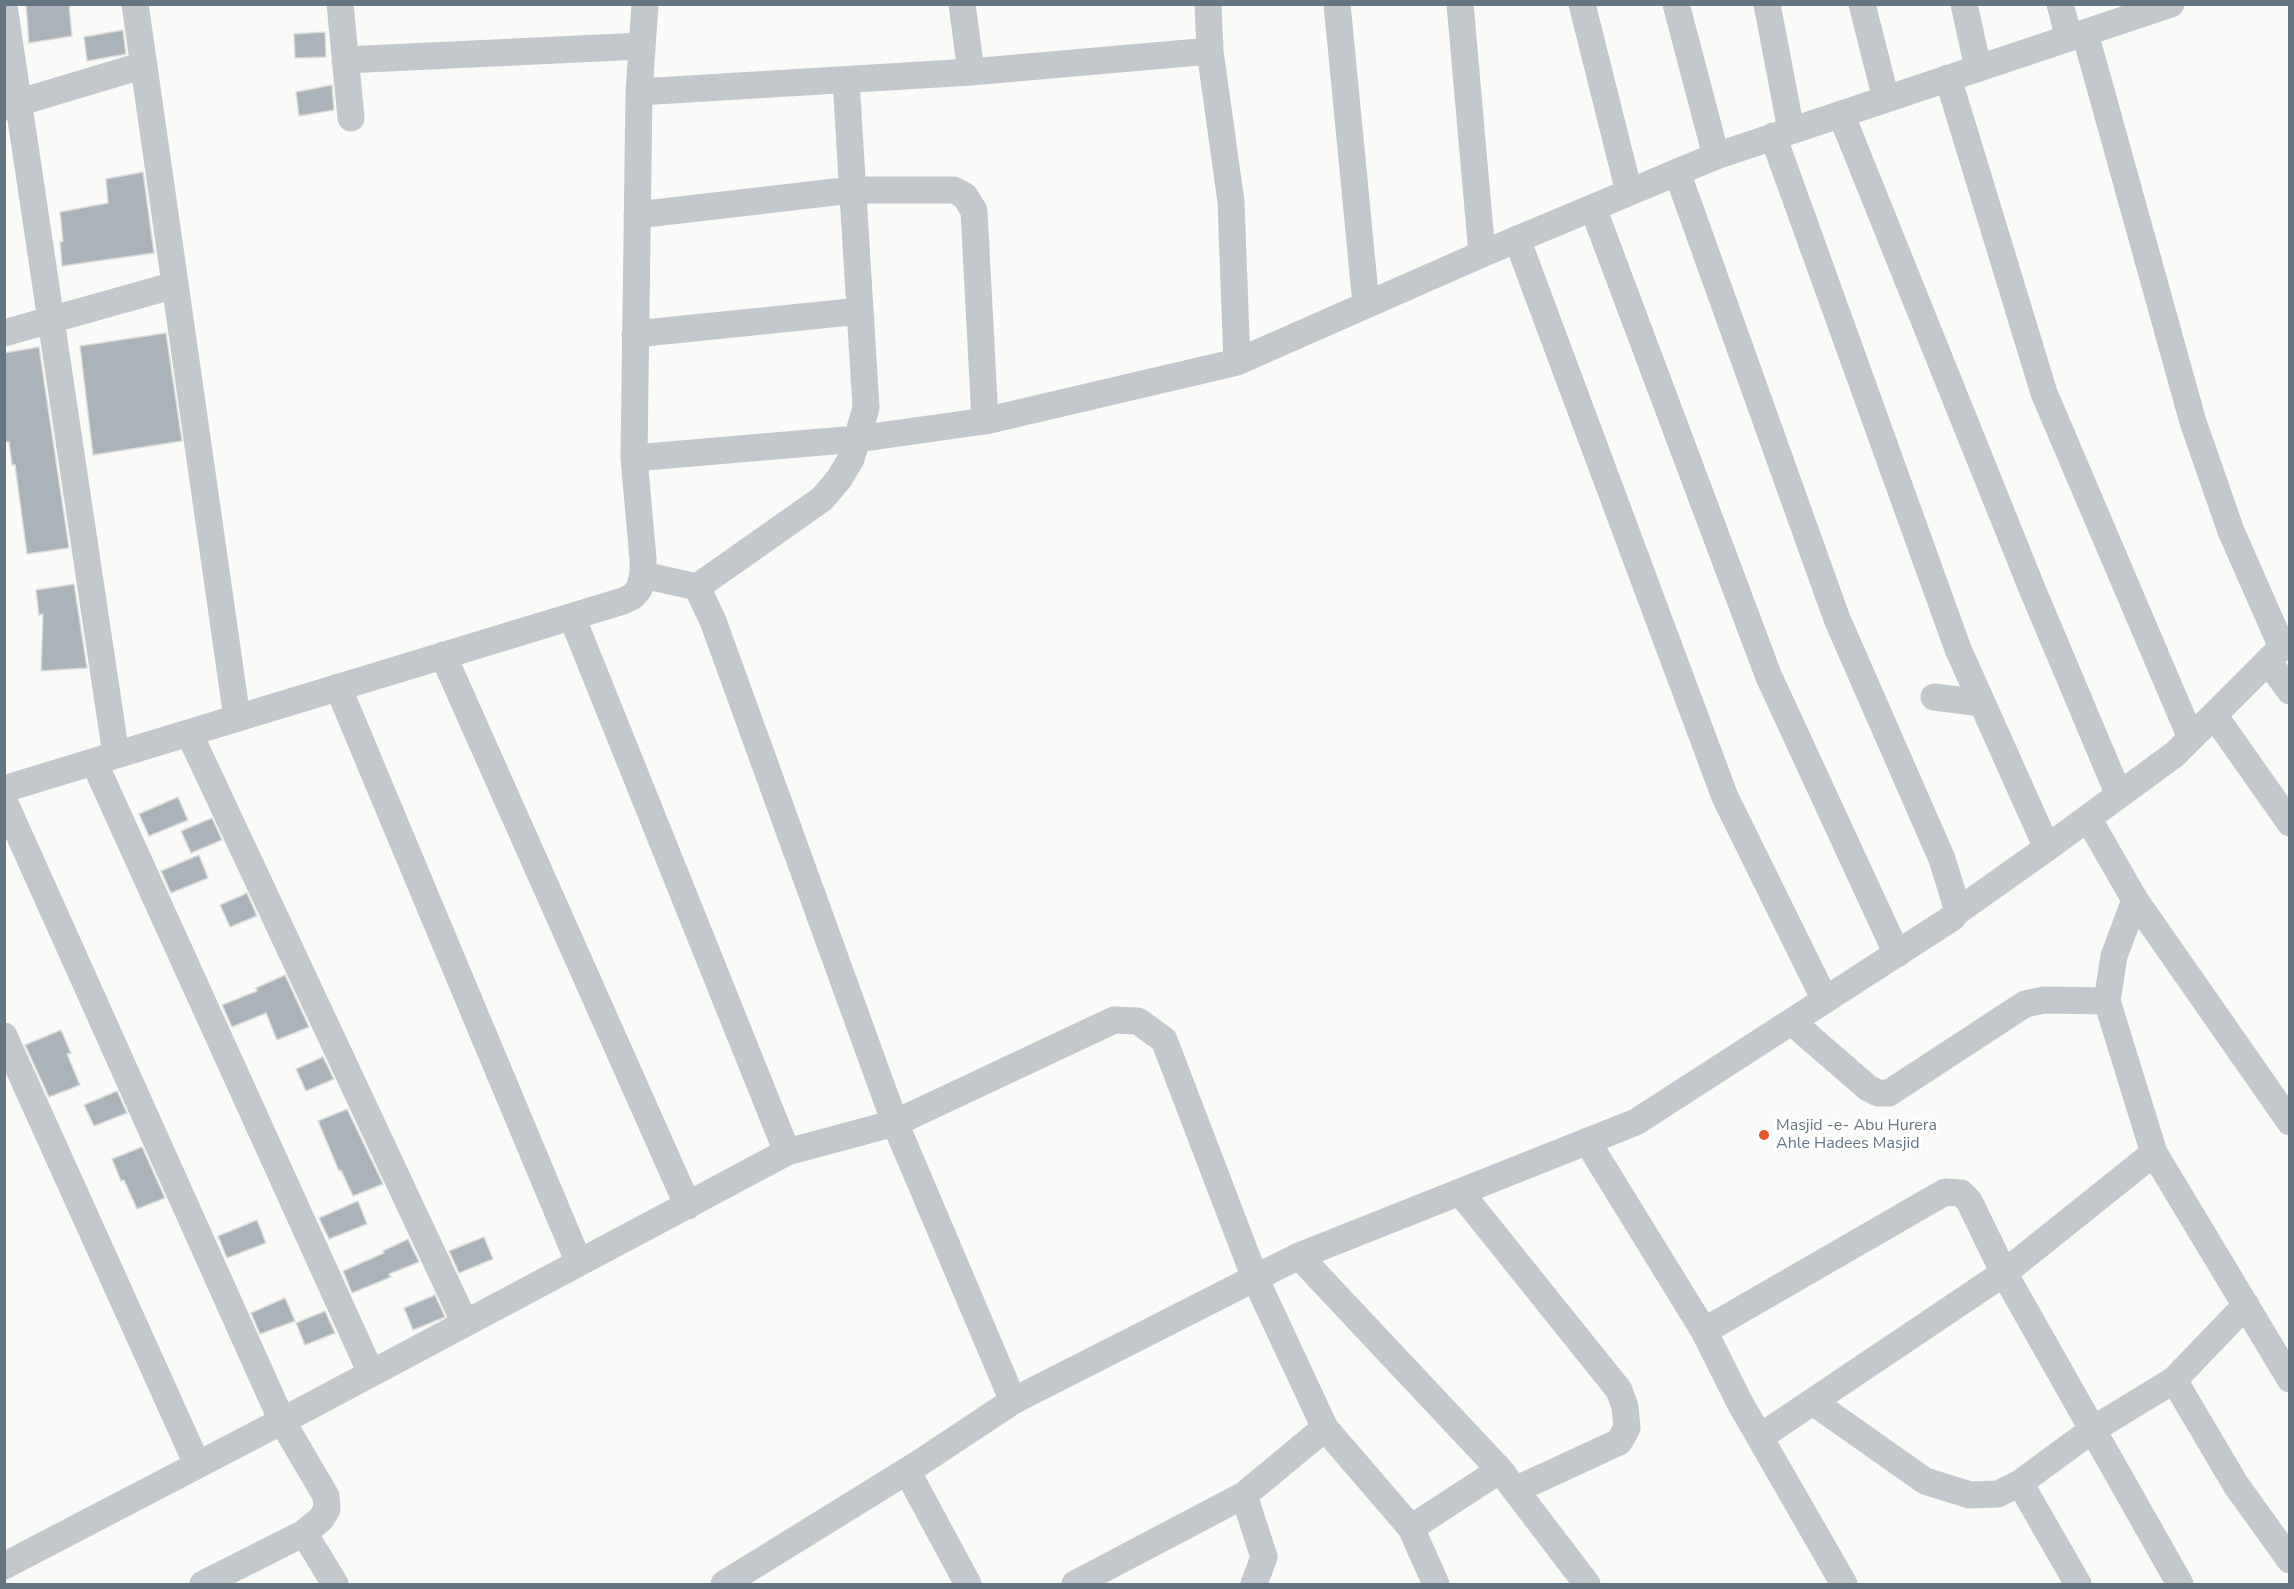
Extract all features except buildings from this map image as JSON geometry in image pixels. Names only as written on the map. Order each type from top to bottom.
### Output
[{"type":"street","points":[[135,4],[237,718]]},
{"type":"street","points":[[340,4],[351,118]]},
{"type":"street","points":[[4,789],[623,602],[639,589],[644,559],[634,458],[635,334],[639,92],[645,4]]},
{"type":"street","points":[[962,4],[971,72]]},
{"type":"street","points":[[1208,4],[1210,51],[1231,202],[1237,362]]},
{"type":"street","points":[[1337,4],[1366,304]]},
{"type":"street","points":[[1460,4],[1482,254]]},
{"type":"street","points":[[1582,4],[1629,192]]},
{"type":"street","points":[[1676,4],[1716,156]]},
{"type":"street","points":[[1767,4],[1782,133],[1958,649],[2048,848]]},
{"type":"street","points":[[1862,4],[1886,99]]},
{"type":"street","points":[[1964,4],[1978,68]]},
{"type":"street","points":[[2060,4],[2077,36],[2193,422],[2231,531],[2280,649],[2289,691]]},
{"type":"street","points":[[634,458],[857,439],[985,421],[1237,362],[1482,254],[1716,156],[2171,4]]},
{"type":"street","points":[[4,6],[12,105],[51,320],[105,759],[371,1373]]},
{"type":"street","points":[[639,92],[971,72],[1210,51]]},
{"type":"street","points":[[345,60],[642,56],[678,90]]},
{"type":"street","points":[[12,105],[144,65]]},
{"type":"street","points":[[1948,78],[2044,393],[2191,738]]},
{"type":"street","points":[[643,575],[697,587],[822,499],[839,480],[851,459],[866,408],[846,80]]},
{"type":"street","points":[[1841,114],[2033,591],[2119,795]]},
{"type":"street","points":[[1677,172],[1837,620],[1942,859],[1958,911]]},
{"type":"street","points":[[637,215],[852,190],[954,190],[965,196],[974,211],[985,421]]},
{"type":"street","points":[[1593,207],[1769,677],[1897,954]]},
{"type":"street","points":[[1517,239],[1725,797],[1825,1000]]},
{"type":"street","points":[[4,333],[176,285]]},
{"type":"street","points":[[635,334],[860,311]]},
{"type":"street","points":[[697,587],[713,621],[895,1123],[1013,1401]]},
{"type":"street","points":[[572,616],[786,1152]]},
{"type":"street","points":[[724,1584],[907,1471],[1013,1401],[1255,1278],[1299,1256],[1636,1122],[1952,918],[1958,911],[2048,848],[2175,754],[2280,649]]},
{"type":"street","points":[[443,655],[688,1206]]},
{"type":"street","points":[[338,687],[579,1263]]},
{"type":"street","points":[[1934,697],[1982,703]]},
{"type":"street","points":[[2214,715],[2289,822]]},
{"type":"street","points":[[189,733],[465,1323]]},
{"type":"street","points":[[4,801],[282,1421],[326,1496],[327,1509],[321,1519],[304,1533],[208,1583]]},
{"type":"street","points":[[2088,818],[2135,900],[2289,1122]]},
{"type":"street","points":[[2135,900],[2114,956],[2107,1001],[2154,1153],[2289,1379]]},
{"type":"street","points":[[1792,1022],[1868,1088],[1878,1093],[1889,1093],[2025,1004],[2044,1000],[2107,1001]]},
{"type":"street","points":[[7,1557],[282,1421],[786,1152],[895,1123],[1114,1020],[1138,1022],[1164,1040],[1255,1278],[1325,1428],[1411,1528],[1436,1584]]},
{"type":"street","points":[[4,1036],[197,1464]]},
{"type":"street","points":[[1587,1142],[1704,1331],[1760,1437],[1845,1584]]},
{"type":"street","points":[[1760,1437],[2004,1273],[2154,1153]]},
{"type":"street","points":[[1411,1528],[1508,1480],[1619,1442],[1627,1428],[1626,1407],[1619,1390],[1460,1192]]},
{"type":"street","points":[[1704,1331],[1946,1192],[1961,1193],[1969,1201],[2004,1273],[2180,1584]]},
{"type":"street","points":[[1299,1256],[1508,1480],[1587,1584]]},
{"type":"street","points":[[1813,1402],[1925,1481],[1970,1495],[1998,1494],[2020,1484],[2092,1430],[2174,1380],[2246,1305]]},
{"type":"street","points":[[2174,1380],[2236,1485],[2289,1560]]},
{"type":"street","points":[[1075,1584],[1244,1495],[1325,1428]]},
{"type":"street","points":[[907,1471],[968,1584]]},
{"type":"street","points":[[2020,1484],[2078,1584]]},
{"type":"street","points":[[1244,1495],[1264,1557],[1254,1584]]},
{"type":"street","points":[[304,1533],[335,1584]]},
{"type":"place","name":"Masjid -e- Abu Hurera Ahle Hadees Masjid","points":[[1764,1135]]}]
